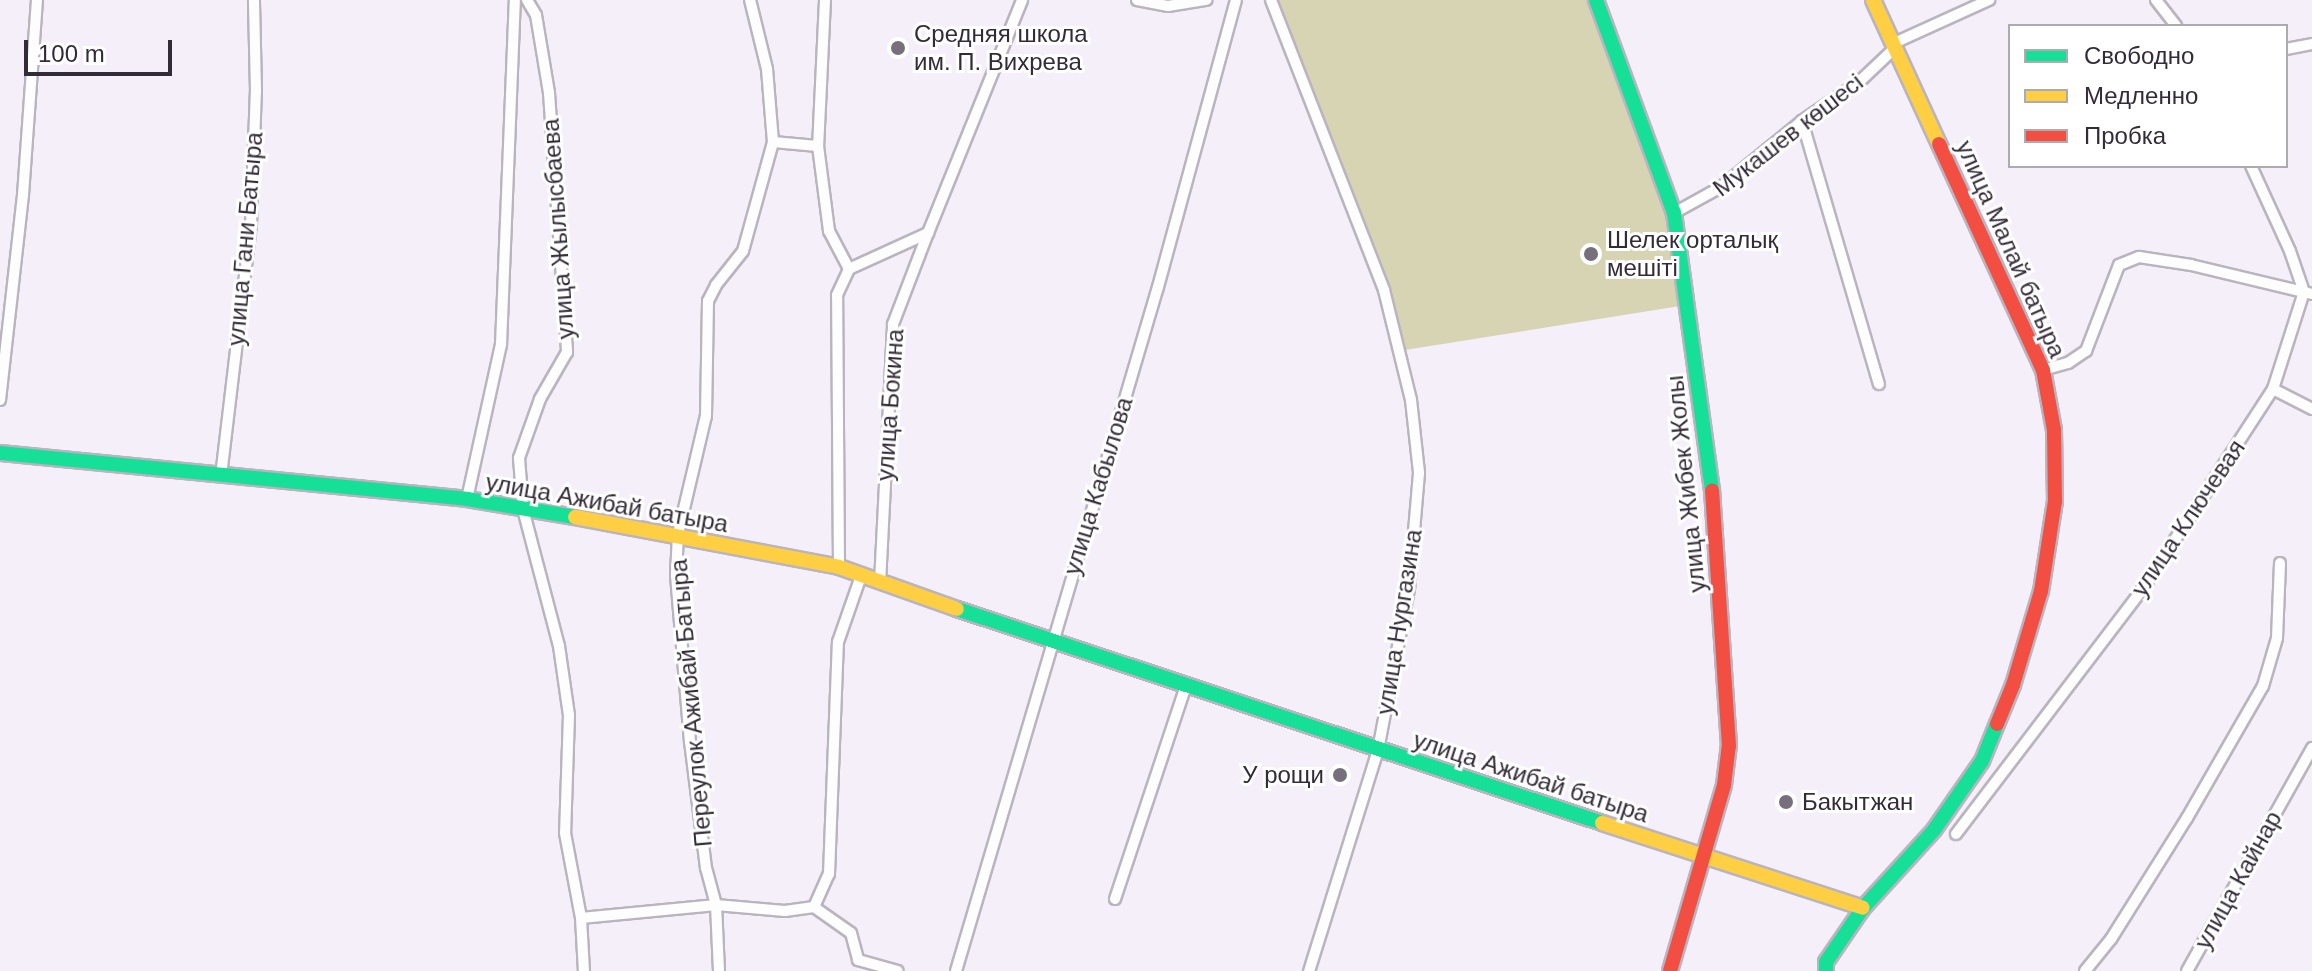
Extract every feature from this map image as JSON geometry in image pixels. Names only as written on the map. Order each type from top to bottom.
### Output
[{"type":"street","points":[[0,400],[23,195],[37,0]]},
{"type":"street","name":"улица Гани Батыра","points":[[221,476],[251,225],[256,91],[254,0]]},
{"type":"street","name":"улица Жылысбаева","points":[[467,499],[501,345],[515,0]]},
{"type":"street","name":"улица Жылысбаева","points":[[527,0],[536,15],[549,93],[567,352],[540,399],[519,458],[523,509],[561,660],[569,715],[565,833],[581,918],[584,971]]},
{"type":"street","points":[[750,0],[767,69],[773,142],[818,146]]},
{"type":"street","points":[[825,0],[818,146],[829,231],[849,269],[928,233]]},
{"type":"street","name":"улица Бокина","points":[[880,583],[893,324],[1022,0]]},
{"type":"street","points":[[1137,0],[1168,6],[1207,0]]},
{"type":"street","name":"улица Кабылова","points":[[956,971],[1158,287],[1236,0]]},
{"type":"street","name":"улица Нургазина","points":[[1271,0],[1384,290],[1411,400],[1419,473],[1409,589],[1378,750],[1309,971]]},
{"type":"street","name":"улица Жибек Жолы","points":[[1596,0],[1674,213],[1716,520],[1729,746],[1724,785],[1670,971]]},
{"type":"street","name":"улица Малай батыра","points":[[1863,908],[1934,830],[1982,761],[2013,685],[2041,591],[2055,501],[2054,430],[2043,370],[1873,0]]},
{"type":"street","name":"Мукашев көшесі","points":[[1674,213],[1721,187],[1802,121],[1858,83],[1893,46],[1989,0]]},
{"type":"street","points":[[2156,0],[2174,24]]},
{"type":"street","points":[[2288,49],[2312,44]]},
{"type":"street","points":[[1802,121],[1879,384]]},
{"type":"street","name":"Переулок Ажибай Батыра","points":[[719,971],[716,905],[706,868],[690,742],[676,575],[678,534],[706,416],[708,301],[720,278],[740,256],[773,142]]},
{"type":"street","points":[[2252,168],[2308,293]]},
{"type":"street","points":[[2043,370],[2068,363],[2086,351],[2119,265],[2139,257],[2191,265],[2308,293]]},
{"type":"street","name":"улица Бокина","points":[[839,567],[834,338],[837,295],[849,269]]},
{"type":"street","name":"улица Ключевая","points":[[1956,834],[2142,590],[2273,389],[2308,293]]},
{"type":"street","points":[[2273,389],[2312,409]]},
{"type":"street","name":"улица Ажибай батыра","points":[[0,453],[467,499],[678,534],[692,541],[839,567],[1051,642],[1863,908]]},
{"type":"street","points":[[2085,971],[2111,939],[2187,818],[2263,686],[2277,638],[2280,563]]},
{"type":"street","points":[[814,907],[829,874],[838,642],[861,576]]},
{"type":"street","points":[[1115,899],[1186,686]]},
{"type":"street","name":"улица Кайнар","points":[[2187,971],[2312,748]]},
{"type":"street","points":[[581,918],[716,905],[785,911],[814,907],[851,933],[858,960],[898,971]]},
{"type":"street","points":[[1826,971],[1826,962],[1863,908]]},
{"type":"shaded area","points":[[1274,0],[1588,0],[1667,215],[1680,306],[1405,350],[1389,289]]},
{"type":"traffic: fast","points":[[1596,0],[1674,213],[1712,491]]},
{"type":"traffic: fast","points":[[0,453],[467,499],[575,517]]},
{"type":"traffic: fast","points":[[957,609],[1602,823]]},
{"type":"traffic: fast","points":[[1826,971],[1826,962],[1863,908],[1934,830],[1982,761],[1997,724]]},
{"type":"traffic: slow","points":[[1873,0],[1939,144]]},
{"type":"traffic: slow","points":[[575,517],[839,567],[957,609]]},
{"type":"traffic: slow","points":[[1602,823],[1863,908]]},
{"type":"traffic: jam","points":[[1939,144],[2043,370],[2054,430],[2055,501],[2041,591],[2013,685],[1997,724]]},
{"type":"traffic: jam","points":[[1670,971],[1724,785],[1729,746],[1712,491]]},
{"type":"place","name":"Средняя школа им. П. Вихрева","points":[[898,48]]},
{"type":"place","name":"Шелек орталық мешіті","points":[[1591,254]]},
{"type":"place","name":"У рощи","points":[[1340,775]]},
{"type":"place","name":"Бакытжан","points":[[1786,802]]}]
